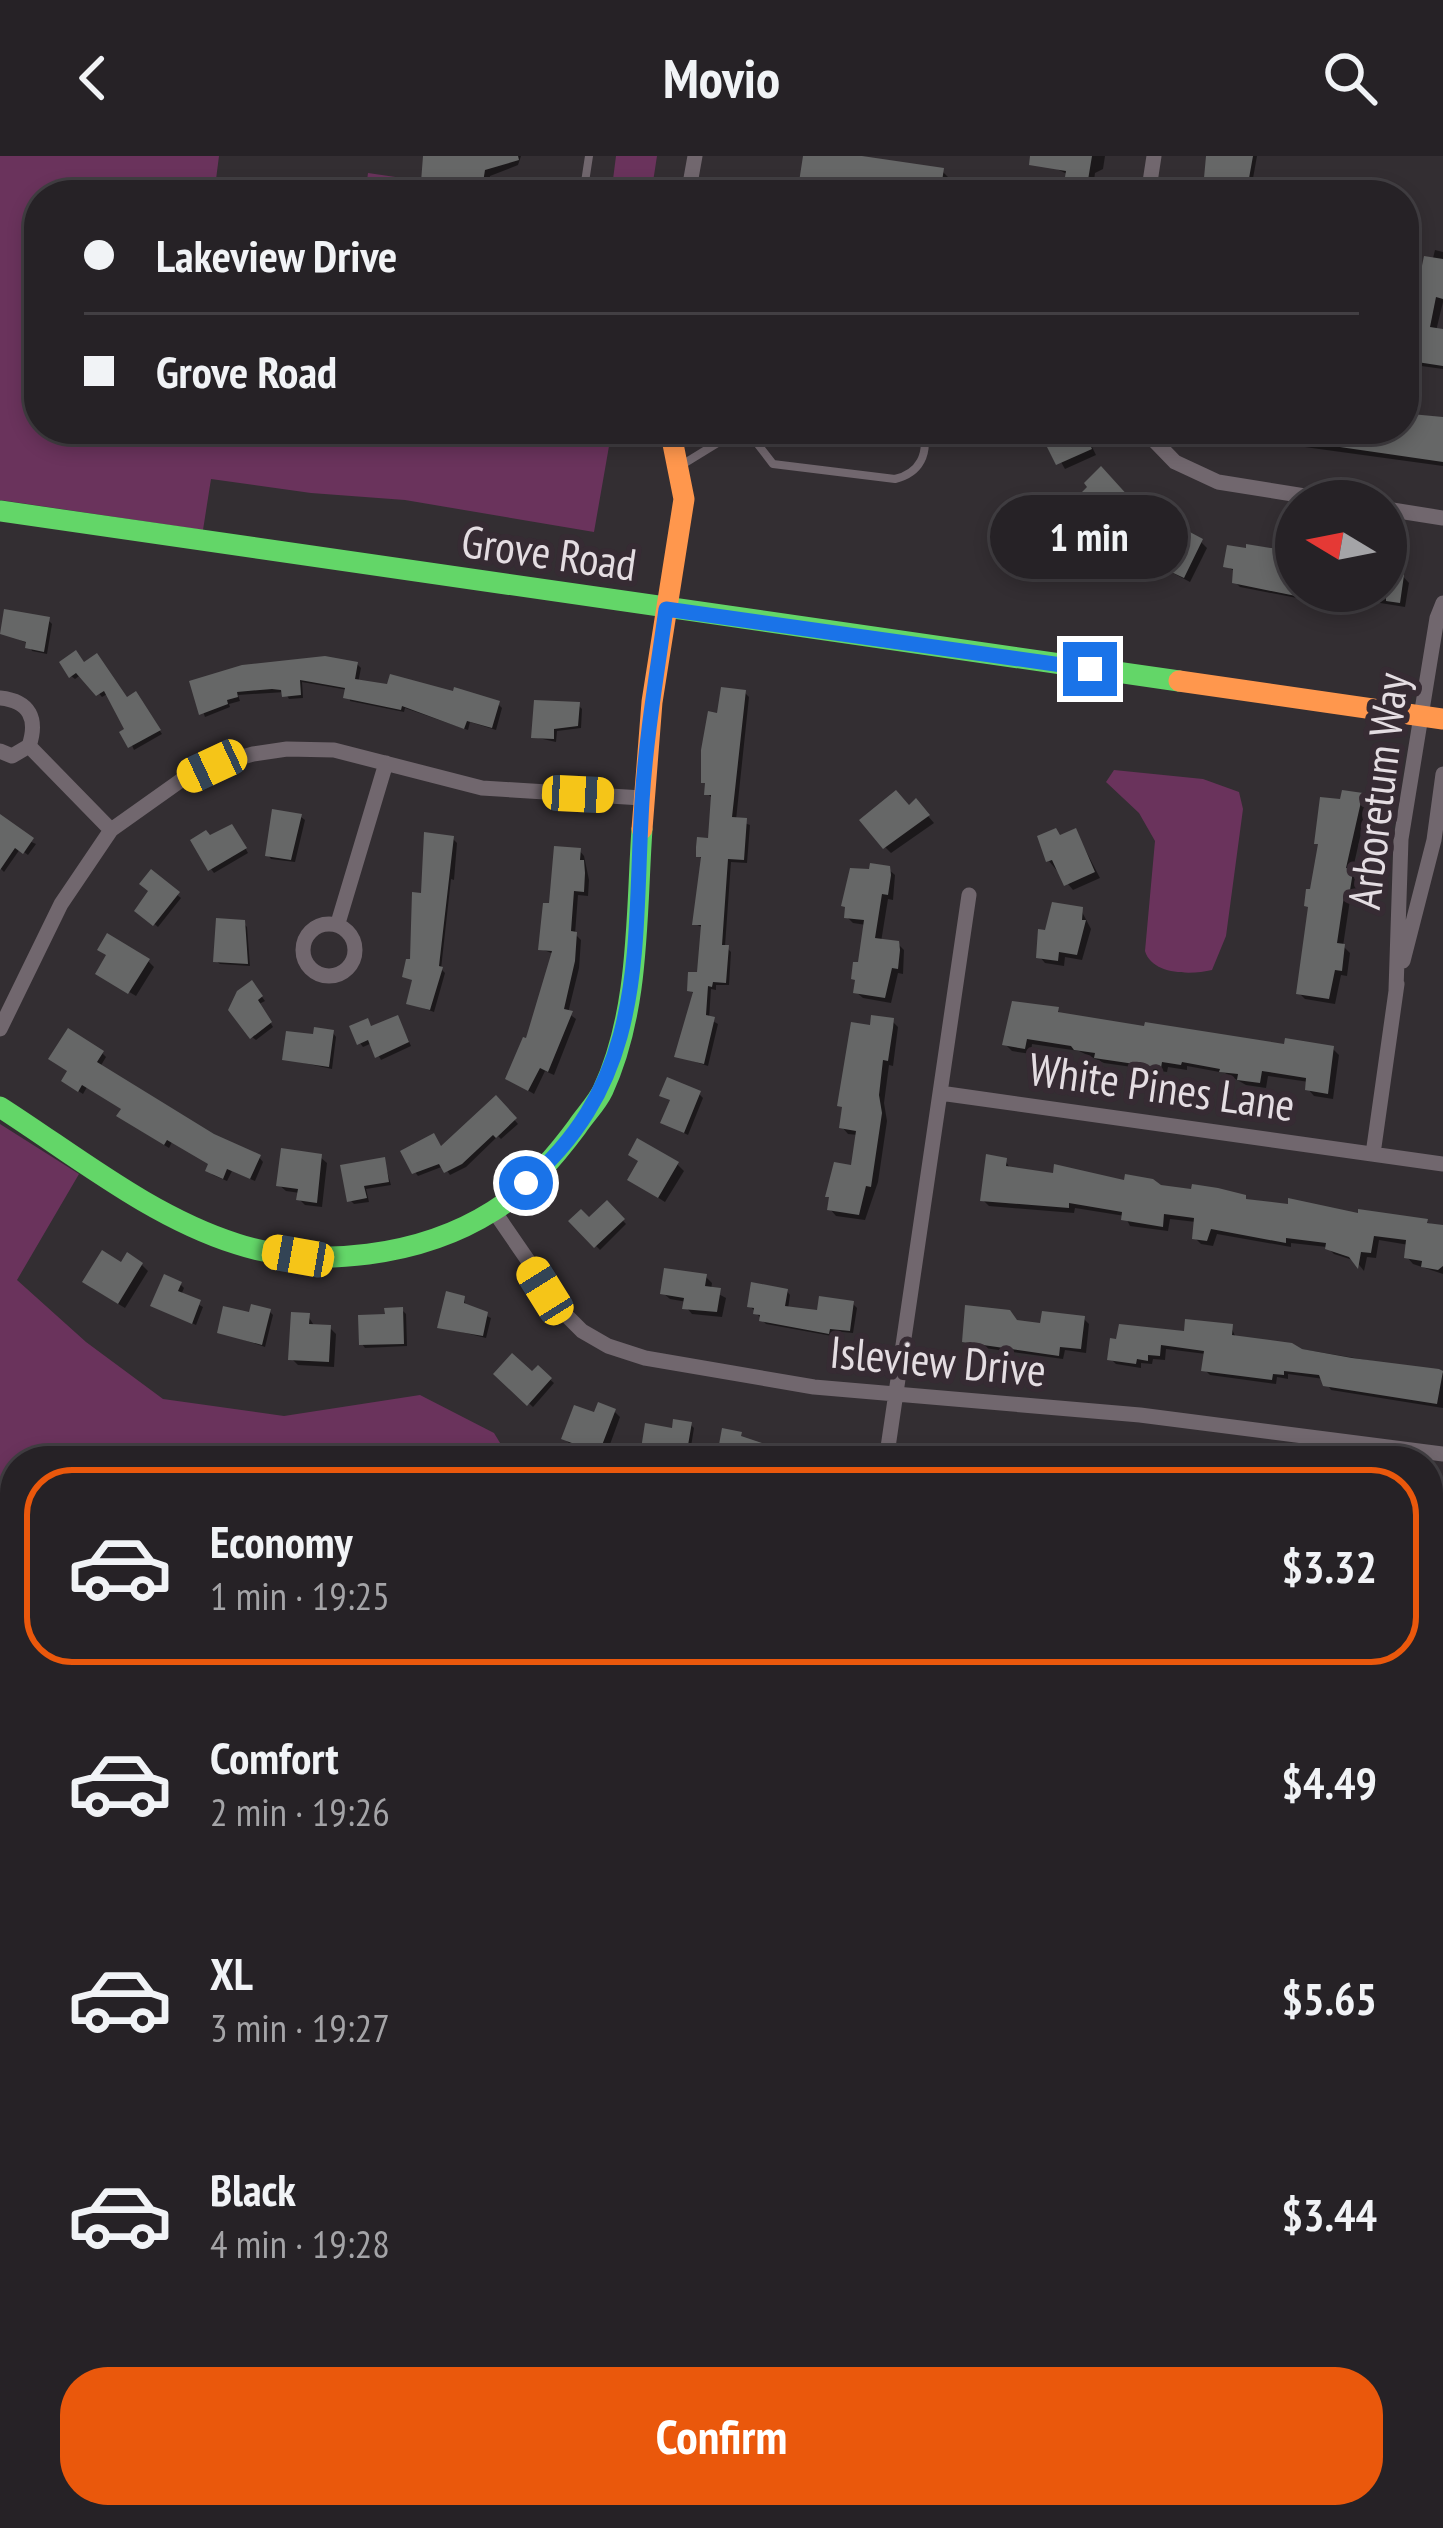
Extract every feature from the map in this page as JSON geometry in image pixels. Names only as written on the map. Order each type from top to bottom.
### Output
[{"type":"street","points":[[0,1107],[170,1216],[238,1245],[298,1256],[369,1254],[431,1239],[494,1211],[554,1158],[602,1092],[628,1014],[642,798],[684,499],[674,444]]},
{"type":"street","points":[[1158,444],[1174,462],[1218,482],[1275,491]]},
{"type":"street","name":"Grove Road","points":[[0,511],[1432,717]]},
{"type":"street","points":[[1407,512],[1443,518]]},
{"type":"street","name":"Arboretum Way","points":[[1373,1154],[1396,990],[1401,839],[1432,717],[1437,618],[1443,603]]},
{"type":"street","points":[[0,698],[17,700],[31,713],[35,728],[29,746],[12,756],[0,751]]},
{"type":"street","points":[[29,746],[111,830]]},
{"type":"street","points":[[0,1029],[61,904],[111,830],[180,781],[253,754],[286,749],[334,751],[482,788],[642,798]]},
{"type":"street","points":[[338,923],[386,763]]},
{"type":"street","name":"Arboretum Way","points":[[1396,990],[1434,839],[1443,774]]},
{"type":"street","points":[[888,1446],[969,896]]},
{"type":"street","name":"White Pines Lane","points":[[940,1093],[1443,1164]]},
{"type":"street","name":"Isleview Drive","points":[[494,1211],[564,1313],[608,1346],[645,1358],[896,1396],[1140,1414],[1382,1446]]},
{"type":"lane","points":[[679,466],[714,444]]},
{"type":"lane","points":[[757,444],[773,464],[895,479],[911,475],[926,444]]},
{"type":"shaded area","points":[[0,156],[219,156],[216,180],[24,180],[24,444],[609,444],[594,532],[405,500],[211,479],[203,530],[0,500]]},
{"type":"shaded area","points":[[616,156],[657,156],[653,180],[613,180]]},
{"type":"shaded area","points":[[368,173],[416,180],[367,180]]},
{"type":"shaded area","points":[[1114,770],[1203,779],[1239,792],[1243,809],[1226,936],[1212,970],[1183,973],[1164,969],[1145,951],[1155,841],[1139,813],[1106,782]]},
{"type":"shaded area","points":[[0,1124],[79,1174],[17,1280],[86,1342],[163,1399],[284,1416],[420,1395],[494,1433],[502,1446],[0,1446]]},
{"type":"building","points":[[423,156],[518,156],[519,160],[485,170],[483,180],[421,180]]},
{"type":"building","points":[[803,156],[862,156],[944,168],[942,180],[799,180]]},
{"type":"building","points":[[1030,156],[1092,156],[1088,180],[1064,180],[1066,171],[1029,165]]},
{"type":"building","points":[[1206,156],[1253,156],[1249,180],[1204,178]]},
{"type":"building","points":[[1424,256],[1443,259],[1443,299],[1436,297],[1430,327],[1443,329],[1443,366],[1419,362],[1419,280]]},
{"type":"building","points":[[1419,415],[1443,417],[1443,462],[1319,444],[1419,444]]},
{"type":"building","points":[[1046,444],[1090,444],[1092,449],[1056,465]]},
{"type":"building","points":[[1101,466],[1135,509],[1107,536],[1080,508],[1084,504],[1077,497]]},
{"type":"building","points":[[1171,522],[1203,539],[1184,578],[1135,555],[1144,536],[1160,544]]},
{"type":"building","points":[[1246,544],[1275,549],[1275,592],[1232,583],[1233,569],[1223,567],[1227,545],[1246,548]]},
{"type":"building","points":[[4,609],[50,617],[44,652],[0,634]]},
{"type":"building","points":[[76,650],[84,662],[97,653],[127,697],[136,691],[161,730],[128,748],[119,732],[124,729],[104,691],[96,696],[76,673],[69,678],[59,662]]},
{"type":"building","points":[[325,656],[358,662],[355,679],[387,684],[390,674],[500,701],[492,728],[467,721],[464,729],[402,706],[401,710],[343,698],[345,688],[300,680],[301,695],[282,697],[281,690],[272,689],[237,692],[238,697],[227,700],[228,704],[199,715],[189,681],[242,665]]},
{"type":"building","points":[[721,687],[746,690],[732,817],[747,818],[744,860],[728,859],[722,945],[729,945],[726,983],[708,986],[706,1015],[715,1017],[704,1064],[674,1057],[693,992],[687,991],[688,972],[697,972],[701,925],[692,925],[701,857],[696,857],[696,847],[697,837],[708,838],[711,795],[704,795],[705,783],[701,783],[701,750],[708,711],[717,713]]},
{"type":"building","points":[[534,700],[580,702],[578,726],[554,729],[554,739],[531,738]]},
{"type":"building","points":[[896,790],[909,805],[916,798],[930,815],[883,849],[859,820]]},
{"type":"building","points":[[1342,790],[1363,793],[1346,868],[1352,869],[1352,878],[1349,896],[1344,896],[1337,943],[1345,944],[1342,971],[1335,970],[1329,999],[1296,994],[1308,907],[1304,906],[1306,889],[1310,889],[1318,844],[1314,844],[1320,797],[1340,799]]},
{"type":"building","points":[[272,809],[302,814],[291,860],[265,856]]},
{"type":"building","points":[[0,814],[34,838],[23,854],[15,848],[0,870]]},
{"type":"building","points":[[232,824],[247,848],[208,871],[190,840],[206,830],[210,835]]},
{"type":"building","points":[[1056,828],[1060,835],[1076,828],[1095,872],[1064,886],[1052,860],[1046,862],[1037,836]]},
{"type":"building","points":[[424,832],[454,836],[439,966],[443,967],[430,1010],[406,1004],[412,980],[402,977],[406,959],[410,959],[412,892],[421,893]]},
{"type":"building","points":[[554,846],[581,848],[580,860],[584,860],[584,892],[574,891],[575,961],[564,1009],[573,1011],[548,1072],[540,1068],[528,1091],[505,1079],[526,1038],[552,951],[538,950],[543,903],[549,903]]},
{"type":"building","points":[[870,863],[890,866],[891,875],[888,895],[882,894],[875,938],[899,941],[900,950],[898,969],[892,968],[885,998],[853,993],[853,962],[858,962],[864,920],[844,918],[845,907],[841,906],[850,868],[869,869]]},
{"type":"building","points":[[151,869],[180,892],[153,926],[134,911],[148,891],[139,884]]},
{"type":"building","points":[[1052,902],[1083,907],[1082,920],[1086,920],[1077,955],[1059,952],[1058,961],[1036,958],[1038,929],[1045,930]]},
{"type":"building","points":[[216,918],[245,920],[248,964],[213,962]]},
{"type":"building","points":[[107,933],[150,959],[128,994],[95,974],[106,955],[97,950]]},
{"type":"building","points":[[252,980],[272,1022],[250,1039],[228,1010],[237,991]]},
{"type":"building","points":[[1012,1001],[1144,1026],[1145,1022],[1284,1044],[1285,1038],[1334,1046],[1328,1094],[1305,1090],[1306,1078],[1262,1071],[1260,1083],[1237,1080],[1238,1074],[1220,1069],[1182,1062],[1162,1062],[1161,1068],[1094,1058],[1095,1053],[1071,1046],[1027,1039],[1025,1049],[1002,1045]]},
{"type":"building","points":[[398,1015],[409,1042],[375,1058],[368,1040],[357,1045],[349,1026],[368,1018],[371,1026]]},
{"type":"building","points":[[871,1015],[894,1018],[888,1061],[883,1060],[882,1113],[871,1187],[866,1186],[859,1215],[827,1210],[829,1197],[825,1197],[834,1162],[851,1165],[856,1131],[839,1128],[842,1107],[837,1106],[851,1022],[870,1025]]},
{"type":"building","points":[[314,1027],[334,1030],[329,1067],[282,1060],[286,1031],[313,1034]]},
{"type":"building","points":[[68,1028],[104,1051],[97,1062],[214,1134],[261,1155],[250,1179],[227,1169],[223,1179],[205,1171],[208,1164],[116,1116],[121,1109],[82,1085],[78,1092],[61,1081],[67,1071],[48,1059]]},
{"type":"building","points":[[667,1077],[701,1091],[684,1133],[660,1123],[670,1100],[659,1096]]},
{"type":"building","points":[[496,1095],[517,1118],[496,1138],[493,1135],[462,1164],[444,1173],[439,1164],[412,1174],[400,1151],[434,1133],[441,1146]]},
{"type":"building","points":[[637,1138],[679,1162],[658,1198],[627,1180],[638,1161],[628,1155]]},
{"type":"building","points":[[281,1148],[322,1154],[317,1203],[296,1200],[298,1189],[276,1186]]},
{"type":"building","points":[[986,1154],[1007,1158],[1006,1166],[1053,1173],[1054,1164],[1124,1180],[1125,1174],[1161,1185],[1218,1188],[1246,1195],[1246,1199],[1288,1204],[1288,1198],[1358,1213],[1358,1209],[1428,1219],[1427,1223],[1443,1225],[1443,1266],[1438,1270],[1421,1267],[1422,1261],[1404,1258],[1406,1240],[1374,1236],[1371,1253],[1361,1252],[1358,1269],[1349,1257],[1325,1249],[1326,1243],[1286,1238],[1286,1243],[1211,1229],[1207,1241],[1192,1239],[1194,1218],[1164,1214],[1163,1227],[1121,1220],[1122,1212],[1069,1203],[1069,1208],[980,1201]]},
{"type":"building","points":[[385,1157],[389,1182],[364,1186],[367,1198],[347,1202],[340,1165]]},
{"type":"building","points":[[607,1200],[625,1219],[594,1248],[568,1221],[581,1209],[589,1217]]},
{"type":"building","points":[[102,1250],[121,1262],[127,1252],[143,1263],[118,1304],[82,1282]]},
{"type":"building","points":[[664,1268],[707,1274],[705,1286],[721,1288],[717,1312],[682,1309],[684,1298],[660,1294]]},
{"type":"building","points":[[164,1274],[182,1282],[178,1291],[201,1300],[192,1324],[150,1306]]},
{"type":"building","points":[[751,1282],[788,1289],[785,1306],[817,1310],[819,1296],[854,1301],[850,1331],[830,1329],[829,1334],[759,1321],[754,1308],[747,1307]]},
{"type":"building","points":[[446,1291],[465,1296],[464,1303],[488,1312],[483,1336],[437,1328]]},
{"type":"building","points":[[251,1304],[271,1309],[262,1345],[217,1333],[223,1306],[249,1312]]},
{"type":"building","points":[[965,1305],[1010,1310],[1017,1320],[1040,1323],[1042,1311],[1085,1316],[1081,1349],[1060,1347],[1059,1356],[962,1342]]},
{"type":"building","points":[[403,1307],[404,1344],[359,1345],[358,1315],[385,1314],[384,1308]]},
{"type":"building","points":[[291,1312],[310,1313],[309,1324],[331,1325],[329,1362],[288,1360]]},
{"type":"building","points":[[1185,1319],[1233,1324],[1232,1335],[1292,1343],[1302,1349],[1439,1369],[1443,1371],[1437,1404],[1323,1386],[1319,1375],[1284,1371],[1284,1375],[1273,1374],[1272,1380],[1201,1371],[1204,1351],[1161,1345],[1160,1356],[1148,1355],[1148,1361],[1107,1360],[1110,1338],[1116,1339],[1119,1324],[1184,1331]]},
{"type":"building","points":[[512,1353],[532,1371],[538,1365],[552,1378],[527,1406],[493,1374]]},
{"type":"building","points":[[598,1402],[616,1409],[602,1446],[580,1446],[561,1439],[574,1405],[594,1412]]},
{"type":"building","points":[[673,1419],[692,1422],[688,1446],[641,1446],[645,1423],[672,1428]]},
{"type":"building","points":[[722,1428],[762,1443],[762,1446],[719,1446]]},
{"type":"traffic: fast","points":[[0,511],[1179,681]]},
{"type":"traffic: fast","points":[[0,1107],[174,1218],[268,1252],[334,1257],[368,1254],[434,1239],[465,1226],[528,1184],[603,1090],[630,995],[642,829]]},
{"type":"traffic: slow","points":[[642,829],[652,702],[684,499],[673,444]]},
{"type":"traffic: slow","points":[[1179,681],[1443,719]]},
{"type":"route","points":[[526,1183],[554,1158],[602,1092],[628,1014],[642,798],[666,609],[1090,669]]}]
